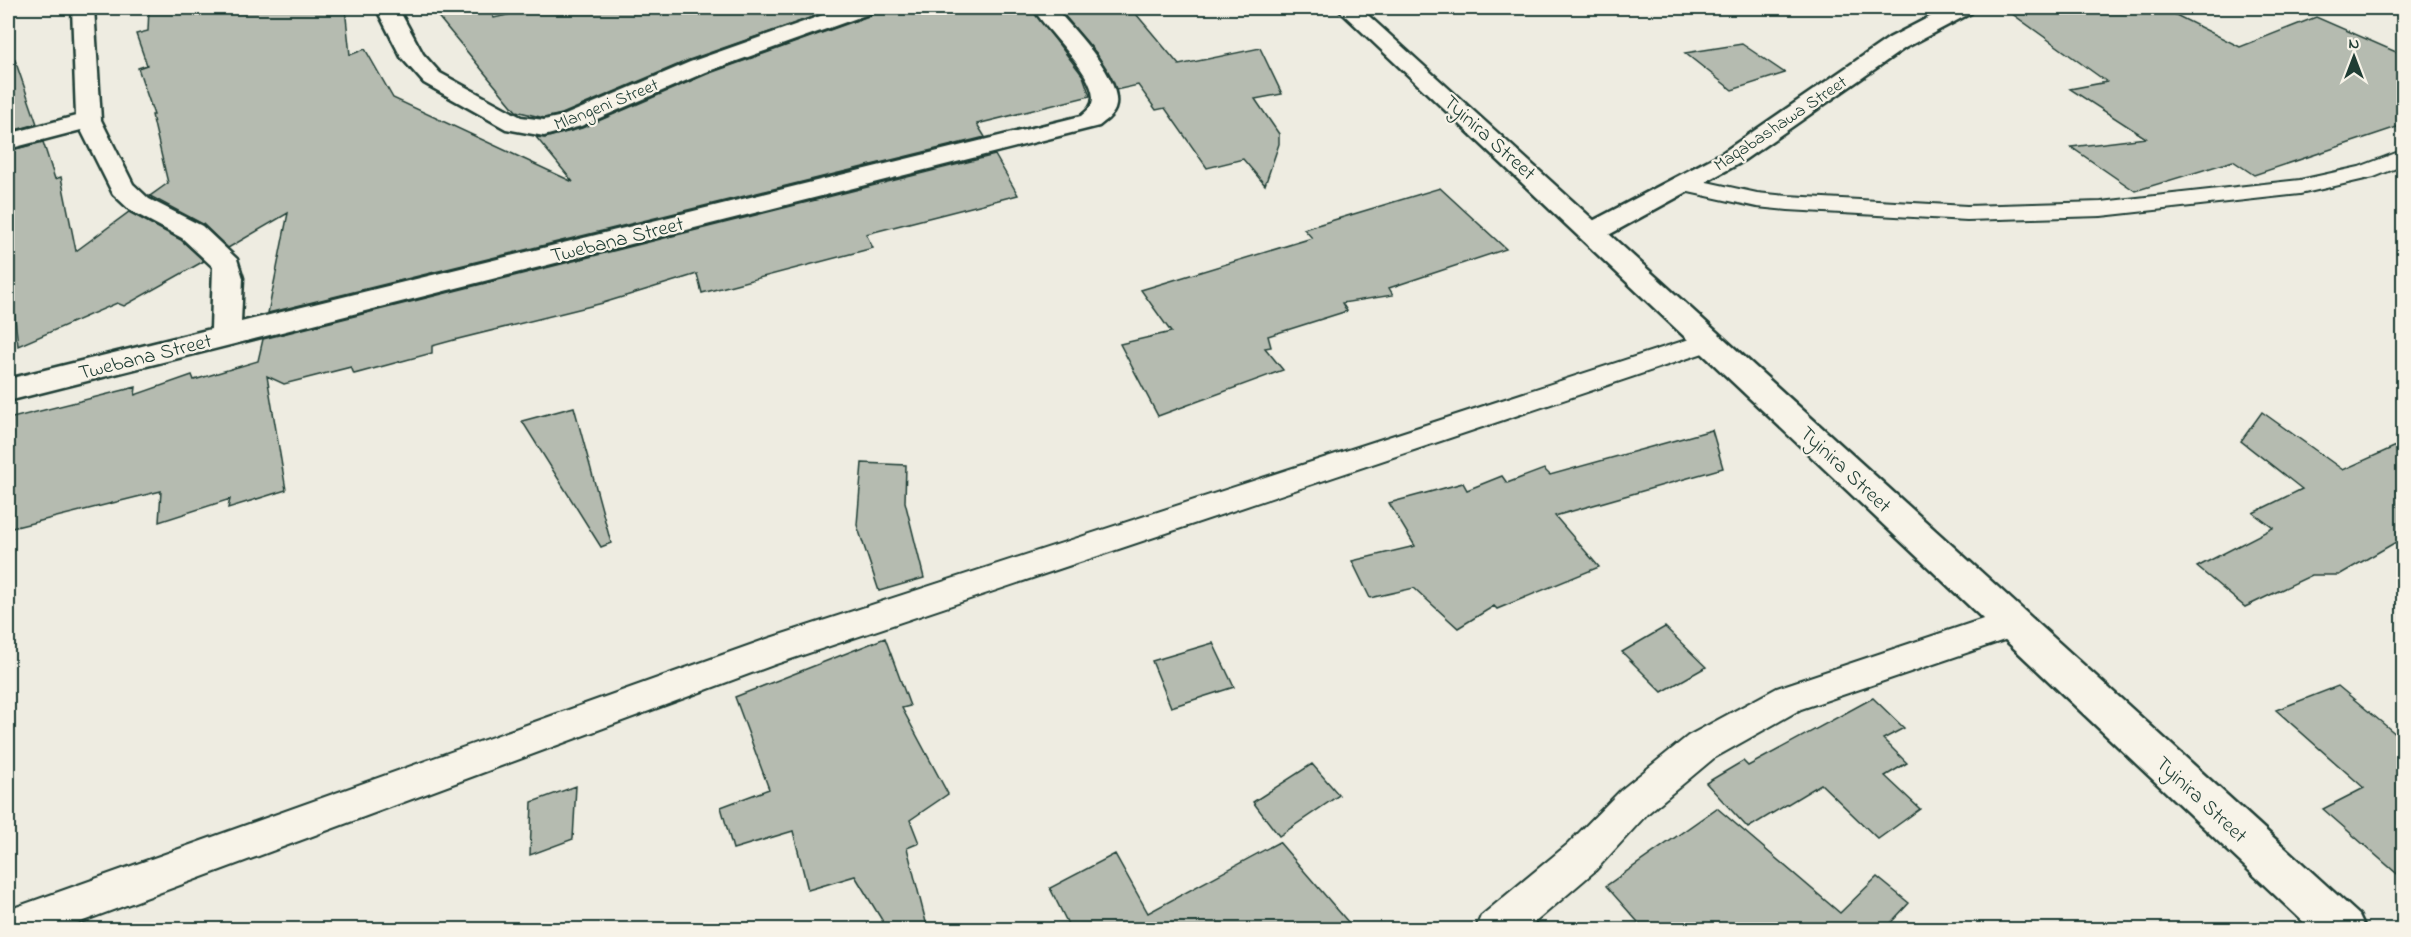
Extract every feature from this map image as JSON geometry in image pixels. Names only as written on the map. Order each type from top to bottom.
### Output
[{"type":"street","points":[[83,8],[89,120],[122,188],[140,205],[192,232],[214,250],[227,265],[229,278],[225,336]]},
{"type":"street","name":"Mlangeni Street","points":[[387,8],[413,57],[432,78],[515,124],[544,128],[572,121],[698,67],[863,8]]},
{"type":"street","name":"Twebana Street","points":[[8,390],[1089,121],[1102,111],[1105,97],[1100,80],[1044,8]]},
{"type":"street","name":"Tyinira Street","points":[[1348,8],[1593,232],[1708,342],[2344,930]]},
{"type":"street","name":"Maqabashawa Street","points":[[1593,232],[1731,158],[1897,43],[1963,8]]},
{"type":"street","points":[[8,142],[89,120]]},
{"type":"lane","points":[[1684,184],[1788,203],[2013,213],[2101,209],[2300,187],[2366,172],[2403,157]]},
{"type":"lane","points":[[8,929],[767,652],[1708,342]]},
{"type":"lane","points":[[1495,930],[1582,856],[1634,802],[1701,747],[1789,698],[2013,623]]},
{"type":"building","points":[[149,8],[345,8],[350,55],[365,49],[393,98],[573,182],[536,137],[545,138],[582,128],[707,74],[872,15],[876,8],[1031,8],[1083,76],[1090,96],[977,124],[985,137],[268,313],[288,213],[228,248],[203,224],[150,196],[168,183],[152,115],[154,115],[138,68],[147,65],[136,34],[148,31]]},
{"type":"building","points":[[431,8],[487,8],[494,18],[537,8],[838,8],[689,60],[562,114],[544,118],[516,111]]},
{"type":"building","points":[[1058,8],[1131,8],[1179,65],[1260,48],[1282,94],[1255,99],[1279,134],[1279,144],[1265,185],[1243,159],[1207,168],[1165,108],[1156,110],[1138,85],[1116,90],[1097,54]]},
{"type":"building","points":[[2004,8],[2162,8],[2240,47],[2316,17],[2403,55],[2403,125],[2254,175],[2233,161],[2135,191],[2071,147],[2146,138],[2070,89],[2107,82]]},
{"type":"building","points":[[1742,44],[1785,73],[1732,90],[1685,53]]},
{"type":"building","points":[[15,60],[37,124],[8,132],[8,62]]},
{"type":"building","points":[[43,142],[55,179],[61,177],[76,251],[129,212],[181,240],[204,261],[124,306],[117,303],[18,346],[8,253],[8,151]]},
{"type":"building","points":[[995,155],[1018,195],[866,234],[873,248],[702,293],[697,274],[603,303],[432,346],[432,353],[354,374],[351,367],[284,384],[267,376],[286,490],[228,508],[230,499],[159,522],[161,491],[8,529],[8,419],[136,387],[135,395],[192,375],[194,380],[258,361],[263,339]]},
{"type":"building","points":[[1440,188],[1506,249],[1389,288],[1393,295],[1342,303],[1347,311],[1268,336],[1271,347],[1265,348],[1283,370],[1158,416],[1120,344],[1171,332],[1141,290],[1312,238],[1304,229]]},
{"type":"building","points":[[574,407],[611,543],[601,547],[522,421]]},
{"type":"building","points":[[2262,412],[2343,470],[2403,443],[2403,538],[2339,575],[2312,575],[2245,607],[2197,567],[2273,528],[2253,513],[2302,489],[2241,441]]},
{"type":"building","points":[[1712,430],[1723,468],[1555,516],[1599,567],[1497,609],[1494,606],[1458,628],[1414,588],[1370,598],[1352,561],[1415,546],[1389,503],[1463,483],[1467,490],[1502,476],[1507,483],[1544,469],[1550,475]]},
{"type":"building","points":[[862,463],[906,465],[905,502],[924,578],[879,591],[857,525]]},
{"type":"building","points":[[1665,627],[1706,667],[1662,692],[1622,652]]},
{"type":"building","points":[[885,638],[910,706],[902,708],[948,794],[910,820],[919,843],[907,848],[928,930],[888,930],[855,876],[808,890],[793,831],[733,849],[721,807],[769,789],[735,697]]},
{"type":"building","points":[[1213,643],[1234,687],[1171,707],[1152,661]]},
{"type":"building","points":[[2338,686],[2403,740],[2403,879],[2323,809],[2364,788],[2276,710]]},
{"type":"building","points":[[1873,698],[1904,728],[1883,739],[1907,763],[1885,776],[1920,809],[1878,839],[1821,784],[1748,828],[1706,783],[1743,761],[1748,766]]},
{"type":"building","points":[[1312,764],[1339,795],[1279,836],[1253,802]]},
{"type":"building","points":[[576,786],[573,839],[530,855],[532,802]]},
{"type":"building","points":[[1717,808],[1840,913],[1877,877],[1909,903],[1884,930],[1645,930],[1606,886]]},
{"type":"building","points":[[1279,842],[1355,930],[1071,930],[1050,888],[1115,854],[1148,913]]}]
